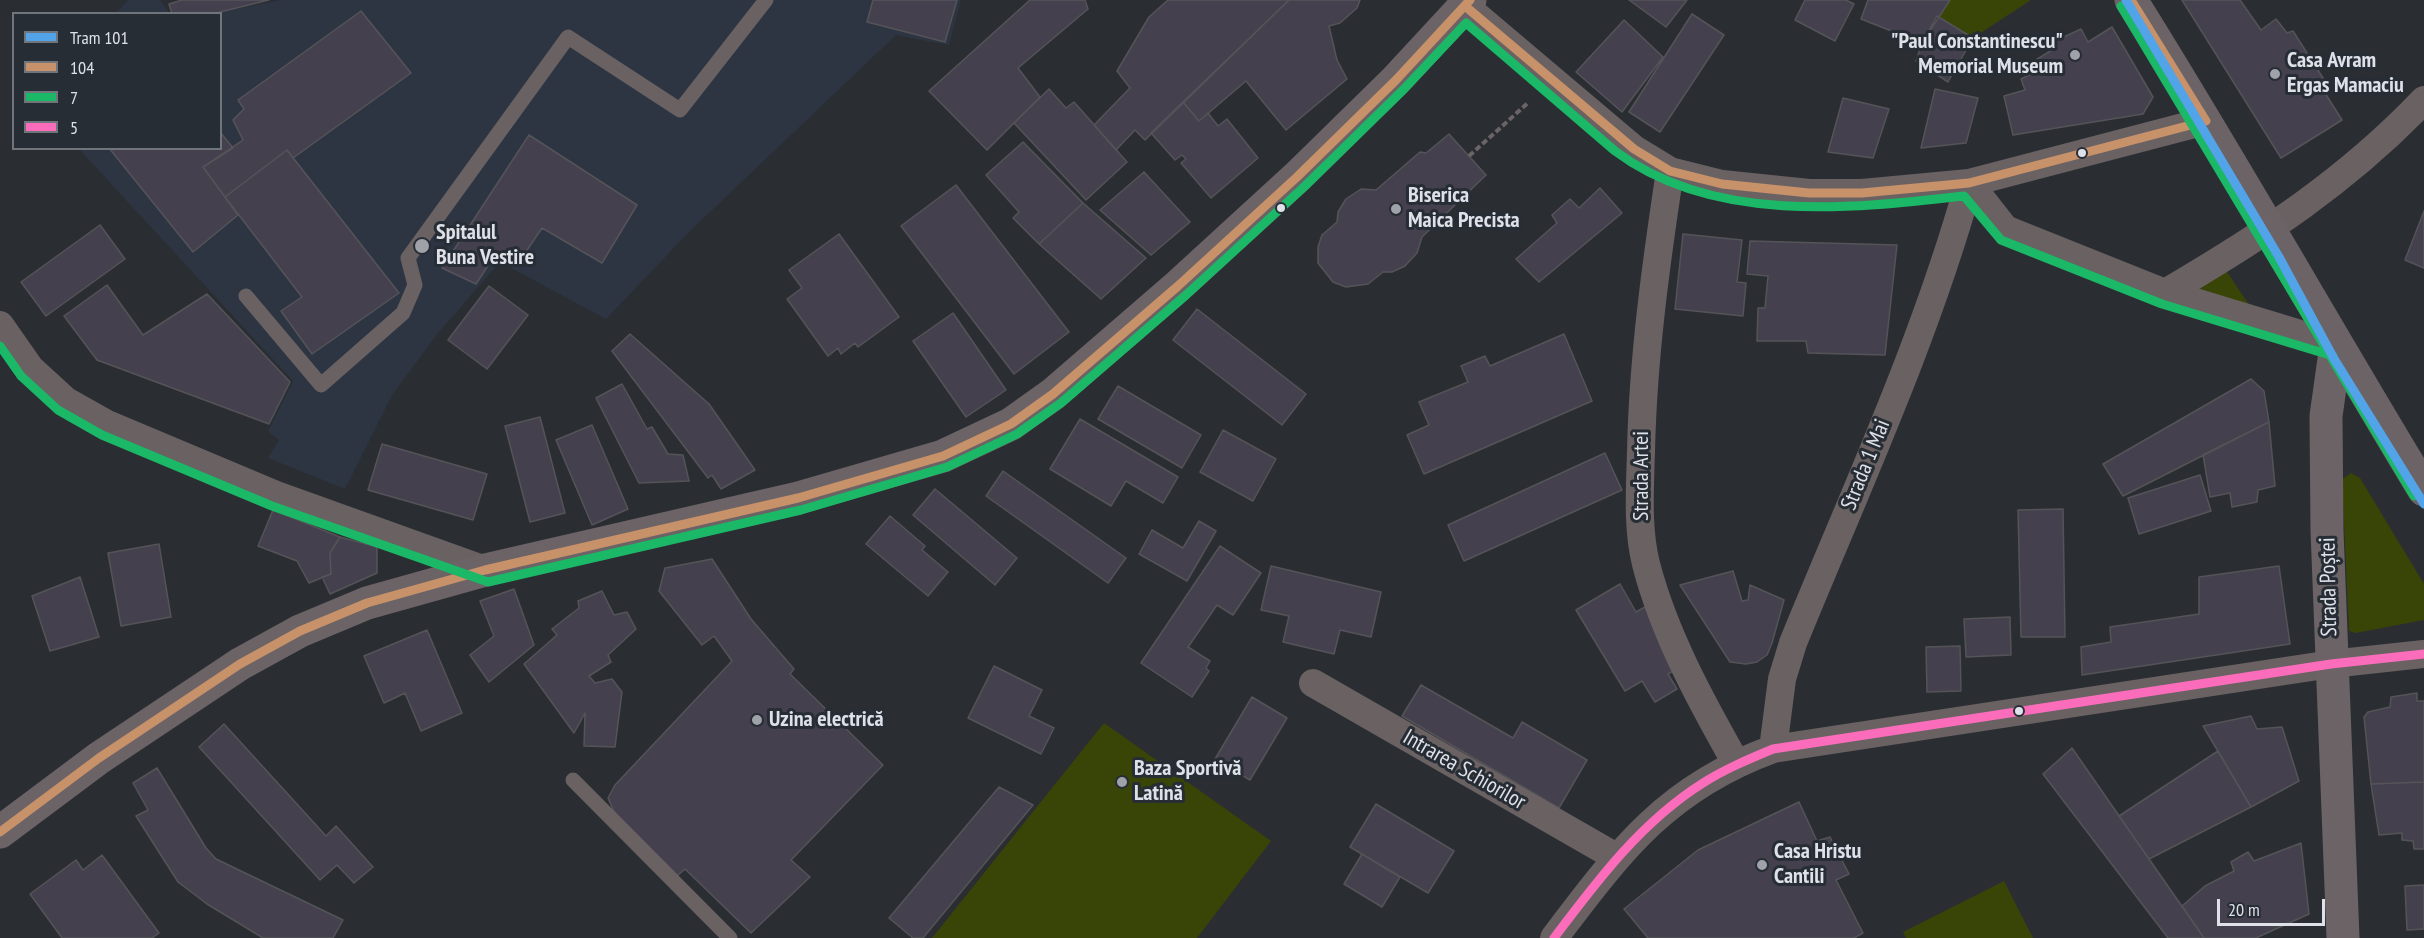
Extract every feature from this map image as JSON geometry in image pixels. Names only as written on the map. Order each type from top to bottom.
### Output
[{"type":"main road","points":[[2131,0],[2206,121],[2336,345],[2424,490]]},
{"type":"main road","points":[[0,832],[176,705],[300,631],[367,603],[485,570],[798,498],[944,456],[1011,424],[1053,394],[1178,286],[1297,177],[1396,80],[1465,2]]},
{"type":"main road","name":"Strada Poștei","points":[[2336,345],[2326,416],[2331,664],[2343,938]]},
{"type":"street","points":[[1465,2],[1552,81],[1634,149],[1670,171],[1722,184],[1809,192],[1900,190],[1969,183],[2206,121]]},
{"type":"street","points":[[2165,293],[2270,230],[2341,177],[2424,100]]},
{"type":"street","name":"Strada Artei","points":[[1670,171],[1647,328],[1639,514],[1646,564],[1664,614],[1704,706],[1736,763]]},
{"type":"street","points":[[1969,183],[2005,229],[2165,293],[2336,345]]},
{"type":"street","name":"Strada 1 Mai","points":[[1773,749],[1782,679],[1793,643],[1927,314],[1950,252],[1969,183]]},
{"type":"street","points":[[0,325],[30,368],[66,401],[107,424],[276,495],[485,570]]},
{"type":"street","points":[[1554,938],[1616,857],[1657,816],[1699,784],[1736,763],[1773,749],[2331,664],[2424,654]]},
{"type":"street","name":"Intrarea Schiorilor","points":[[1313,683],[1616,857]]},
{"type":"lane","points":[[246,296],[321,385],[403,313],[415,285],[408,258],[568,37],[680,110],[766,0]]},
{"type":"lane","points":[[573,780],[730,938]]},
{"type":"path","points":[[1468,156],[1552,81]]},
{"type":"shaded area","points":[[128,0],[160,0],[168,12],[117,12]]},
{"type":"shaded area","name":"Spitalul Buna Vestire","points":[[281,0],[961,0],[949,45],[896,35],[690,231],[606,319],[500,262],[438,333],[392,395],[345,489],[268,458],[279,440],[268,431],[293,381],[80,150],[222,150],[221,12]]},
{"type":"green space","points":[[1950,0],[2031,0],[1973,38],[1937,16]]},
{"type":"green space","points":[[2225,269],[2256,315],[2195,290]]},
{"type":"green space","points":[[2351,473],[2360,478],[2424,584],[2424,620],[2356,633],[2349,631],[2342,479]]},
{"type":"green space","name":"Baza Sportivă Latină","points":[[1104,723],[1271,841],[1197,938],[932,938]]},
{"type":"green space","points":[[2004,881],[2033,938],[1906,938],[1903,932]]},
{"type":"building","points":[[182,0],[269,0],[220,12],[171,12],[169,4]]},
{"type":"building","points":[[873,0],[957,0],[945,42],[867,22]]},
{"type":"building","points":[[1030,0],[1085,0],[1088,9],[1018,68],[1040,97],[987,150],[929,91]]},
{"type":"building","points":[[1168,0],[1289,0],[1145,140],[1135,130],[1116,150],[1094,125],[1130,88],[1117,71],[1149,17]]},
{"type":"building","points":[[1289,0],[1360,0],[1357,8],[1340,23],[1329,26],[1337,60],[1347,79],[1286,130],[1246,81],[1199,121],[1183,102]]},
{"type":"building","points":[[1629,0],[1687,0],[1666,27]]},
{"type":"building","points":[[1805,0],[1846,0],[1854,4],[1835,41],[1795,20]]},
{"type":"building","points":[[1868,0],[1950,0],[1922,43],[1861,19]]},
{"type":"building","name":"Casa Avram Ergas Mamaciu","points":[[2182,0],[2240,0],[2261,30],[2276,19],[2287,33],[2293,31],[2330,89],[2325,93],[2342,120],[2281,158]]},
{"type":"building","points":[[361,11],[411,73],[293,158],[287,150],[225,197],[203,167],[243,140],[233,120],[244,109],[238,100]]},
{"type":"building","points":[[1692,14],[1724,35],[1660,132],[1629,112]]},
{"type":"building","points":[[1937,16],[1973,38],[1948,82],[1916,61],[1922,43]]},
{"type":"building","points":[[1624,20],[1663,57],[1622,112],[1576,72]]},
{"type":"building","points":[[2112,27],[2153,97],[2143,114],[2013,135],[2004,96],[2025,90],[2021,79],[2035,72],[2031,63],[2055,48],[2053,42],[2081,29],[2088,42]]},
{"type":"building","points":[[1049,89],[1066,108],[1074,102],[1127,162],[1086,200],[1014,123]]},
{"type":"building","points":[[1935,89],[1978,98],[1966,143],[1921,148]]},
{"type":"building","points":[[1843,98],[1889,109],[1873,158],[1828,152]]},
{"type":"building","points":[[1183,102],[1199,121],[1208,113],[1218,126],[1227,119],[1258,158],[1211,198],[1181,163],[1186,159],[1182,155],[1175,160],[1151,133]]},
{"type":"building","points":[[222,134],[233,148],[203,167],[238,215],[193,252],[111,150],[222,150]]},
{"type":"building","name":"Biserica Maica Precista","points":[[1449,134],[1486,175],[1422,237],[1417,253],[1405,266],[1392,272],[1383,272],[1368,284],[1346,287],[1333,282],[1318,263],[1318,247],[1322,235],[1337,222],[1338,212],[1346,199],[1361,189],[1376,190],[1420,152],[1426,153]]},
{"type":"building","points":[[529,135],[637,205],[602,263],[542,228],[519,262],[497,252],[476,284],[442,268]]},
{"type":"building","points":[[1023,142],[1083,203],[1039,244],[1013,218],[1019,212],[986,175]]},
{"type":"building","points":[[287,150],[399,293],[312,354],[281,311],[302,297],[225,197]]},
{"type":"building","points":[[1144,172],[1190,222],[1151,255],[1100,210]]},
{"type":"building","points":[[956,185],[1069,332],[1014,374],[901,226]]},
{"type":"building","points":[[1600,188],[1622,213],[1539,282],[1516,259],[1557,223],[1552,215],[1570,199],[1579,208]]},
{"type":"building","points":[[1083,203],[1146,258],[1101,299],[1039,244]]},
{"type":"building","points":[[2424,211],[2424,268],[2405,260]]},
{"type":"building","points":[[100,225],[125,259],[46,316],[21,282]]},
{"type":"building","points":[[839,234],[899,317],[858,347],[855,343],[841,354],[838,348],[828,356],[787,299],[802,288],[789,270]]},
{"type":"building","points":[[1683,234],[1742,240],[1737,282],[1746,283],[1743,316],[1675,309]]},
{"type":"building","points":[[1750,241],[1897,245],[1885,355],[1808,353],[1806,341],[1757,341],[1758,308],[1765,308],[1768,276],[1747,274]]},
{"type":"building","points":[[107,285],[143,335],[207,294],[290,382],[269,424],[97,360],[64,316]]},
{"type":"building","points":[[489,286],[528,315],[487,369],[448,340]]},
{"type":"building","points":[[1197,309],[1306,394],[1282,425],[1173,340]]},
{"type":"building","points":[[953,313],[1006,390],[966,417],[913,341]]},
{"type":"building","points":[[630,334],[709,404],[755,470],[721,489],[712,475],[708,478],[612,351]]},
{"type":"building","points":[[1564,334],[1592,401],[1424,474],[1407,435],[1429,425],[1419,402],[1468,382],[1461,366],[1485,356],[1490,366]]},
{"type":"building","points":[[2251,379],[2264,391],[2269,422],[2123,496],[2103,464]]},
{"type":"building","points":[[622,384],[647,429],[652,427],[668,454],[683,455],[689,481],[639,483],[596,398]]},
{"type":"building","points":[[1118,386],[1201,435],[1182,468],[1098,419]]},
{"type":"building","points":[[540,417],[565,513],[530,522],[505,426]]},
{"type":"building","points":[[1080,419],[1178,477],[1163,503],[1126,481],[1111,506],[1050,469]]},
{"type":"building","points":[[2269,422],[2275,486],[2258,490],[2257,502],[2232,507],[2230,493],[2210,497],[2203,455]]},
{"type":"building","points":[[592,425],[628,509],[592,525],[556,440]]},
{"type":"building","points":[[1223,430],[1276,459],[1253,501],[1200,472]]},
{"type":"building","points":[[382,444],[487,474],[473,520],[368,490]]},
{"type":"building","points":[[1605,453],[1622,490],[1464,561],[1448,525]]},
{"type":"building","points":[[1003,471],[1126,558],[1108,583],[986,496]]},
{"type":"building","points":[[2200,475],[2211,511],[2139,534],[2128,498]]},
{"type":"building","points":[[935,489],[1017,558],[995,585],[913,515]]},
{"type":"building","points":[[2063,509],[2065,637],[2021,637],[2018,510]]},
{"type":"building","points":[[273,510],[340,537],[330,553],[331,574],[309,583],[297,561],[258,546]]},
{"type":"building","points":[[890,516],[925,546],[922,550],[948,572],[928,596],[866,544]]},
{"type":"building","points":[[1199,521],[1216,531],[1187,581],[1139,554],[1152,530],[1183,548]]},
{"type":"building","points":[[340,537],[377,547],[377,573],[330,594],[322,577],[331,574],[330,553]]},
{"type":"building","points":[[159,544],[171,617],[121,626],[108,553]]},
{"type":"building","points":[[1220,546],[1261,573],[1233,615],[1217,605],[1188,647],[1210,661],[1206,668],[1209,671],[1192,697],[1141,663]]},
{"type":"building","name":"Uzina electrică","points":[[712,559],[751,619],[794,669],[790,674],[883,765],[791,860],[810,877],[751,933],[685,869],[677,876],[615,814],[608,798],[615,785],[732,661],[714,636],[702,645],[659,591],[665,568]]},
{"type":"building","points":[[1271,566],[1381,592],[1371,637],[1340,630],[1334,654],[1283,642],[1289,616],[1261,610]]},
{"type":"building","points":[[2279,566],[2290,644],[2082,675],[2081,647],[2111,642],[2110,627],[2199,614],[2199,577]]},
{"type":"building","points":[[1733,571],[1742,601],[1748,600],[1750,585],[1784,600],[1767,655],[1757,662],[1746,664],[1730,662],[1680,585]]},
{"type":"building","points":[[80,577],[99,637],[50,651],[32,596]]},
{"type":"building","points":[[1620,584],[1636,612],[1645,607],[1680,667],[1668,674],[1677,689],[1655,702],[1642,681],[1625,691],[1576,610]]},
{"type":"building","points":[[514,589],[534,645],[489,682],[470,655],[494,636],[480,601]]},
{"type":"building","points":[[602,591],[614,615],[627,612],[636,629],[608,655],[611,662],[589,676],[595,683],[612,679],[622,692],[615,747],[584,746],[585,713],[574,733],[524,664],[557,635],[552,629],[579,608],[578,601]]},
{"type":"building","points":[[2010,617],[2011,655],[1966,657],[1964,619]]},
{"type":"building","points":[[427,630],[462,713],[421,731],[405,693],[384,703],[364,656]]},
{"type":"building","points":[[1960,646],[1961,691],[1927,692],[1926,647]]},
{"type":"building","points":[[994,666],[1042,690],[1029,716],[1054,728],[1041,754],[968,718]]},
{"type":"building","points":[[1421,685],[1513,738],[1522,722],[1587,760],[1559,808],[1402,716]]},
{"type":"building","points":[[2417,693],[2417,701],[2424,701],[2424,782],[2371,784],[2364,717],[2368,712],[2390,707],[2391,697]]},
{"type":"building","points":[[1252,697],[1287,718],[1250,780],[1215,759]]},
{"type":"building","points":[[2251,716],[2257,729],[2282,727],[2299,781],[2251,807],[2203,726]]},
{"type":"building","points":[[224,724],[326,836],[336,826],[373,867],[354,883],[337,865],[320,880],[199,747]]},
{"type":"building","points":[[2072,748],[2204,938],[2168,938],[2043,774]]},
{"type":"building","points":[[2218,751],[2251,807],[2149,859],[2119,816]]},
{"type":"building","points":[[157,768],[206,848],[216,859],[343,920],[333,938],[263,938],[207,904],[178,882],[136,816],[148,810],[133,783]]},
{"type":"building","points":[[2424,782],[2424,849],[2414,849],[2413,841],[2402,840],[2402,833],[2379,835],[2371,784]]},
{"type":"building","points":[[999,787],[1033,805],[923,938],[913,938],[889,918]]},
{"type":"building","name":"Casa Hristu Cantili","points":[[1799,802],[1817,841],[1830,837],[1849,874],[1836,880],[1863,933],[1854,938],[1648,938],[1624,909],[1698,850]]},
{"type":"building","points":[[1376,804],[1454,851],[1428,893],[1350,847]]},
{"type":"building","points":[[2301,843],[2309,914],[2256,938],[2204,938],[2182,906],[2205,886],[2234,871],[2231,862],[2248,852],[2254,861]]},
{"type":"building","points":[[1362,854],[1400,877],[1382,907],[1344,884]]},
{"type":"building","points":[[102,855],[159,933],[152,938],[62,938],[30,894],[76,860],[83,870]]},
{"type":"building","points":[[2424,885],[2424,929],[2407,930],[2405,886]]},
{"type":"tram line","name":"101","points":[[2126,0],[2279,257],[2333,357],[2424,504]]},
{"type":"transit line","name":"104","points":[[0,832],[99,758],[240,664],[300,631],[367,603],[485,570],[798,498],[943,456],[1011,424],[1053,394],[1178,286],[1297,177],[1396,80],[1470,0]]},
{"type":"transit line","name":"104","points":[[1465,6],[1634,149],[1670,171],[1722,184],[1809,193],[1862,193],[1969,183],[2206,121],[2131,0]]},
{"type":"transit line","name":"7","points":[[2121,6],[2414,496]]},
{"type":"transit line","name":"7","points":[[0,346],[21,376],[58,410],[102,435],[272,506],[488,582],[801,510],[947,467],[1017,434],[1061,403],[1186,295],[1305,186],[1404,89],[1466,23],[1615,151],[1653,174],[1694,191],[1738,201],[1783,206],[1829,207],[1964,196],[2001,240],[2162,304],[2333,356]]},
{"type":"transit line","name":"5","points":[[1554,938],[1621,854],[1660,816],[1711,778],[1773,749],[2331,664],[2424,654]]},
{"type":"place","name":"\"Paul Constantinescu\" Memorial Museum","points":[[2075,55]]},
{"type":"place","name":"Casa Avram Ergas Mamaciu","points":[[2275,74]]},
{"type":"place","name":"Biserica Maica Precista","points":[[1396,209]]},
{"type":"place","name":"Spitalul Buna Vestire","points":[[422,246]]},
{"type":"place","name":"Uzina electrică","points":[[757,720]]},
{"type":"place","name":"Baza Sportivă Latină","points":[[1122,782]]},
{"type":"place","name":"Casa Hristu Cantili","points":[[1762,865]]}]
